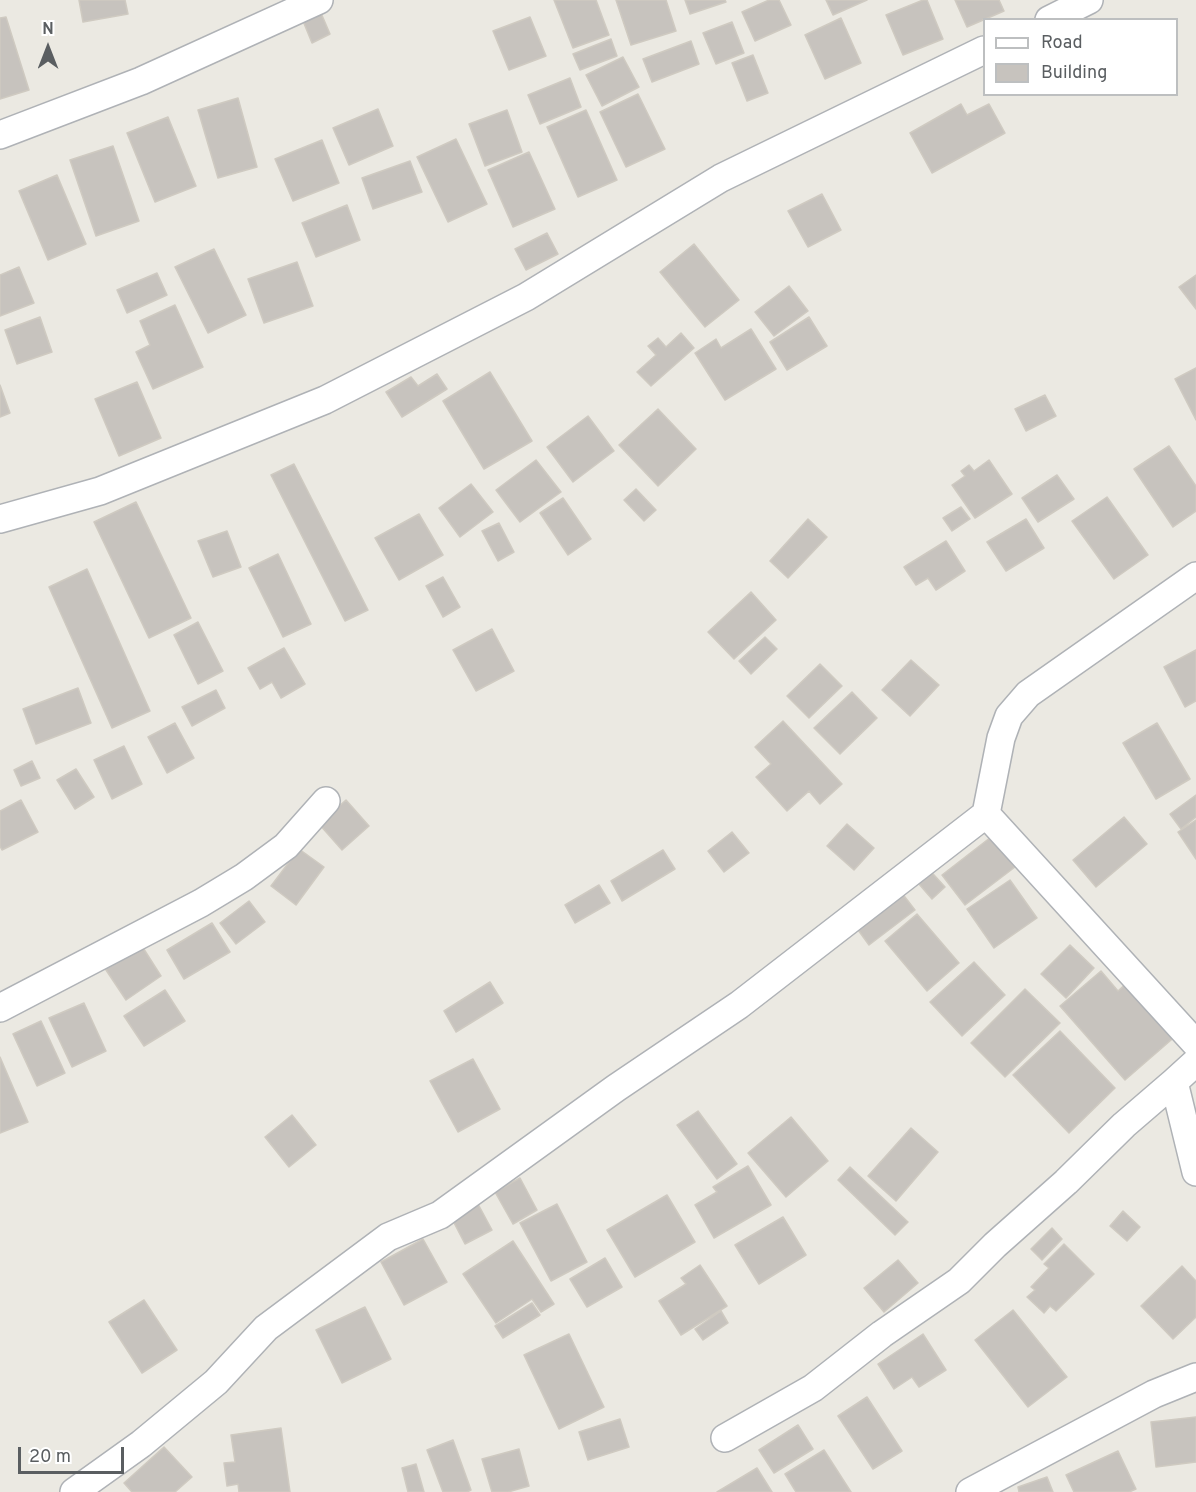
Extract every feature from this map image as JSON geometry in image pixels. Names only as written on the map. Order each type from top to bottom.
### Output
[{"type":"street","points":[[0,135],[141,81],[319,0]]},
{"type":"street","points":[[1053,18],[1089,0]]},
{"type":"street","points":[[0,519],[100,491],[325,400],[526,297],[721,178],[983,51]]},
{"type":"street","points":[[74,1492],[141,1444],[216,1382],[266,1328],[388,1237],[440,1215],[616,1088],[739,1005],[986,814],[1001,738],[1009,716],[1028,694],[1196,576]]},
{"type":"street","points":[[0,1008],[191,909],[244,878],[286,846],[326,801]]},
{"type":"street","points":[[986,814],[1196,1044]]},
{"type":"street","points":[[725,1438],[813,1388],[882,1334],[958,1281],[1066,1182],[1124,1125],[1196,1062]]},
{"type":"street","points":[[1174,1082],[1196,1172]]},
{"type":"street","points":[[970,1492],[1154,1394],[1196,1377]]},
{"type":"building","points":[[79,0],[125,0],[128,14],[83,22]]},
{"type":"building","points":[[554,0],[596,0],[609,35],[573,48]]},
{"type":"building","points":[[616,0],[666,0],[676,31],[631,45]]},
{"type":"building","points":[[685,0],[725,0],[726,2],[690,14]]},
{"type":"building","points":[[769,0],[779,0],[791,25],[755,41],[742,12]]},
{"type":"building","points":[[826,0],[867,0],[833,15]]},
{"type":"building","points":[[927,0],[943,39],[903,55],[886,15]]},
{"type":"building","points":[[955,0],[999,0],[1004,11],[983,18],[983,20],[967,27]]},
{"type":"building","points":[[321,13],[330,34],[312,43],[303,21]]},
{"type":"building","points":[[6,17],[29,90],[0,99],[0,18]]},
{"type":"building","points":[[530,17],[546,56],[509,70],[493,31]]},
{"type":"building","points":[[841,18],[861,63],[825,79],[805,35]]},
{"type":"building","points":[[732,22],[744,53],[716,64],[703,33]]},
{"type":"building","points":[[611,39],[617,56],[580,70],[573,54]]},
{"type":"building","points":[[691,41],[699,64],[652,82],[643,59]]},
{"type":"building","points":[[753,55],[768,93],[747,101],[732,63]]},
{"type":"building","points":[[623,57],[639,87],[602,106],[586,75]]},
{"type":"building","points":[[570,78],[581,107],[540,124],[528,95]]},
{"type":"building","points":[[638,94],[665,149],[626,167],[600,112]]},
{"type":"building","points":[[238,98],[257,167],[218,178],[198,110]]},
{"type":"building","points":[[961,104],[967,115],[989,104],[1005,133],[932,173],[910,133]]},
{"type":"building","points":[[378,109],[393,146],[349,165],[333,128]]},
{"type":"building","points":[[507,110],[522,152],[485,166],[469,124]]},
{"type":"building","points":[[586,110],[617,180],[578,197],[547,127]]},
{"type":"building","points":[[168,117],[196,186],[155,202],[127,133]]},
{"type":"building","points":[[456,139],[487,204],[448,222],[417,157]]},
{"type":"building","points":[[322,140],[339,183],[293,201],[275,159]]},
{"type":"building","points":[[113,146],[139,221],[96,236],[70,160]]},
{"type":"building","points":[[529,152],[555,209],[513,227],[488,170]]},
{"type":"building","points":[[410,161],[422,192],[373,209],[362,178]]},
{"type":"building","points":[[57,175],[86,244],[48,260],[19,191]]},
{"type":"building","points":[[822,194],[841,230],[808,247],[788,211]]},
{"type":"building","points":[[347,205],[360,240],[316,257],[302,223]]},
{"type":"building","points":[[547,233],[558,254],[526,270],[515,249]]},
{"type":"building","points":[[694,244],[739,300],[705,327],[660,272]]},
{"type":"building","points":[[214,249],[246,315],[208,333],[175,267]]},
{"type":"building","points":[[297,262],[313,306],[264,323],[248,279]]},
{"type":"building","points":[[19,267],[34,303],[0,316],[0,275]]},
{"type":"building","points":[[157,273],[167,295],[127,313],[117,290]]},
{"type":"building","points":[[1196,275],[1196,309],[1179,287]]},
{"type":"building","points":[[789,286],[808,311],[774,336],[755,312]]},
{"type":"building","points":[[175,305],[203,367],[153,389],[136,352],[150,345],[140,321]]},
{"type":"building","points":[[40,317],[52,352],[17,364],[5,330]]},
{"type":"building","points":[[809,317],[827,346],[787,370],[770,342]]},
{"type":"building","points":[[751,329],[776,369],[725,400],[695,353],[716,339],[721,348]]},
{"type":"building","points":[[681,333],[694,348],[651,386],[637,372],[656,355],[648,346],[658,338],[666,347]]},
{"type":"building","points":[[1196,368],[1196,420],[1175,379]]},
{"type":"building","points":[[490,372],[532,441],[484,469],[443,401]]},
{"type":"building","points":[[437,374],[447,389],[402,417],[386,392],[411,377],[418,386]]},
{"type":"building","points":[[137,382],[161,438],[119,456],[95,399]]},
{"type":"building","points":[[0,385],[10,413],[0,417]]},
{"type":"building","points":[[1045,395],[1056,416],[1026,431],[1015,409]]},
{"type":"building","points":[[658,409],[696,449],[658,486],[619,445]]},
{"type":"building","points":[[588,416],[614,451],[573,482],[547,447]]},
{"type":"building","points":[[1169,446],[1196,486],[1196,511],[1173,527],[1134,469]]},
{"type":"building","points":[[536,460],[561,492],[520,522],[496,490]]},
{"type":"building","points":[[989,460],[1012,494],[975,518],[952,485],[965,476],[961,471],[969,465],[974,471]]},
{"type":"building","points":[[294,464],[368,610],[345,621],[271,475]]},
{"type":"building","points":[[1057,475],[1074,499],[1038,522],[1022,498]]},
{"type":"building","points":[[471,484],[493,512],[460,537],[439,508]]},
{"type":"building","points":[[636,489],[656,510],[644,521],[624,500]]},
{"type":"building","points":[[1107,497],[1148,555],[1114,579],[1072,521]]},
{"type":"building","points":[[563,498],[591,539],[568,555],[540,513]]},
{"type":"building","points":[[136,502],[191,618],[149,638],[94,522]]},
{"type":"building","points":[[961,507],[970,519],[952,531],[943,518]]},
{"type":"building","points":[[419,514],[443,555],[399,580],[375,538]]},
{"type":"building","points":[[808,519],[827,537],[788,578],[770,561]]},
{"type":"building","points":[[1026,519],[1044,548],[1006,571],[987,542]]},
{"type":"building","points":[[499,523],[514,552],[498,561],[482,531]]},
{"type":"building","points":[[227,531],[241,567],[213,577],[198,541]]},
{"type":"building","points":[[946,541],[965,571],[936,590],[928,578],[916,585],[904,567]]},
{"type":"building","points":[[278,554],[311,624],[283,637],[249,568]]},
{"type":"building","points":[[87,569],[150,711],[112,728],[49,587]]},
{"type":"building","points":[[443,577],[460,607],[443,617],[426,586]]},
{"type":"building","points":[[751,592],[776,620],[734,659],[708,632]]},
{"type":"building","points":[[198,622],[223,671],[198,684],[174,635]]},
{"type":"building","points":[[492,629],[514,671],[476,691],[453,650]]},
{"type":"building","points":[[765,637],[777,649],[751,674],[739,661]]},
{"type":"building","points":[[284,648],[305,684],[281,698],[272,682],[260,689],[248,668]]},
{"type":"building","points":[[1196,650],[1196,701],[1185,707],[1164,667]]},
{"type":"building","points":[[911,660],[939,685],[910,716],[882,690]]},
{"type":"building","points":[[820,664],[842,686],[809,718],[787,696]]},
{"type":"building","points":[[78,688],[91,723],[36,744],[23,709]]},
{"type":"building","points":[[216,690],[225,708],[192,726],[182,707]]},
{"type":"building","points":[[852,692],[877,718],[840,754],[814,728]]},
{"type":"building","points":[[783,721],[842,784],[820,804],[809,791],[787,811],[756,777],[771,764],[755,747]]},
{"type":"building","points":[[175,723],[194,758],[167,773],[148,737]]},
{"type":"building","points":[[1157,723],[1190,779],[1156,799],[1123,743]]},
{"type":"building","points":[[124,746],[142,784],[112,799],[94,760]]},
{"type":"building","points":[[32,761],[40,778],[21,786],[14,770]]},
{"type":"building","points":[[76,769],[94,797],[75,809],[57,780]]},
{"type":"building","points":[[1196,795],[1196,817],[1181,829],[1170,814]]},
{"type":"building","points":[[21,800],[38,832],[2,850],[0,811]]},
{"type":"building","points":[[346,800],[369,826],[342,850],[319,824]]},
{"type":"building","points":[[1124,817],[1147,844],[1096,887],[1073,860]]},
{"type":"building","points":[[1196,820],[1196,859],[1178,832]]},
{"type":"building","points":[[847,824],[874,848],[854,870],[827,846]]},
{"type":"building","points":[[732,832],[749,853],[724,872],[708,851]]},
{"type":"building","points":[[991,837],[1015,867],[965,905],[942,875]]},
{"type":"building","points":[[299,849],[324,867],[296,905],[271,886]]},
{"type":"building","points":[[663,850],[675,869],[622,901],[611,881]]},
{"type":"building","points":[[924,864],[945,887],[932,899],[912,876]]},
{"type":"building","points":[[1010,880],[1037,918],[994,948],[967,909]]},
{"type":"building","points":[[599,885],[610,903],[575,923],[565,905]]},
{"type":"building","points":[[898,888],[915,910],[869,945],[853,923]]},
{"type":"building","points":[[249,901],[265,922],[236,944],[220,923]]},
{"type":"building","points":[[917,914],[959,963],[927,991],[885,941]]},
{"type":"building","points":[[212,923],[230,952],[184,979],[167,950]]},
{"type":"building","points":[[140,943],[161,976],[126,1000],[104,967]]},
{"type":"building","points":[[1070,945],[1094,968],[1066,998],[1041,974]]},
{"type":"building","points":[[974,962],[1005,995],[962,1036],[930,1002]]},
{"type":"building","points":[[1101,971],[1118,991],[1130,980],[1178,1034],[1125,1080],[1060,1006]]},
{"type":"building","points":[[490,982],[503,1003],[456,1032],[444,1011]]},
{"type":"building","points":[[1025,989],[1060,1023],[1005,1077],[971,1043]]},
{"type":"building","points":[[165,990],[185,1021],[144,1046],[124,1016]]},
{"type":"building","points":[[84,1003],[106,1051],[72,1067],[49,1018]]},
{"type":"building","points":[[41,1021],[65,1073],[37,1086],[13,1034]]},
{"type":"building","points":[[1060,1031],[1115,1088],[1069,1133],[1013,1075]]},
{"type":"building","points":[[0,1057],[28,1122],[0,1133]]},
{"type":"building","points":[[473,1059],[500,1109],[458,1132],[430,1081]]},
{"type":"building","points":[[698,1111],[737,1164],[717,1179],[677,1125]]},
{"type":"building","points":[[292,1115],[316,1145],[289,1167],[265,1137]]},
{"type":"building","points":[[791,1117],[828,1161],[786,1197],[748,1153]]},
{"type":"building","points":[[911,1128],[938,1152],[896,1201],[868,1176]]},
{"type":"building","points":[[748,1166],[771,1205],[714,1238],[695,1205],[717,1192],[713,1187]]},
{"type":"building","points":[[850,1167],[908,1222],[895,1235],[838,1180]]},
{"type":"building","points":[[520,1178],[537,1210],[513,1224],[495,1192]]},
{"type":"building","points":[[667,1195],[695,1242],[635,1277],[607,1230]]},
{"type":"building","points":[[478,1204],[492,1230],[465,1244],[451,1217]]},
{"type":"building","points":[[557,1204],[587,1262],[551,1281],[520,1223]]},
{"type":"building","points":[[1123,1211],[1140,1227],[1127,1241],[1110,1226]]},
{"type":"building","points":[[783,1217],[806,1255],[759,1284],[735,1245]]},
{"type":"building","points":[[1052,1228],[1062,1239],[1042,1260],[1031,1249]]},
{"type":"building","points":[[423,1239],[447,1282],[404,1305],[381,1262]]},
{"type":"building","points":[[513,1241],[554,1304],[541,1312],[532,1299],[496,1323],[463,1274]]},
{"type":"building","points":[[1064,1244],[1094,1274],[1056,1311],[1050,1306],[1044,1313],[1027,1297],[1035,1290],[1031,1287],[1049,1268],[1044,1264]]},
{"type":"building","points":[[605,1258],[622,1287],[587,1307],[570,1279]]},
{"type":"building","points":[[898,1260],[918,1283],[884,1312],[864,1288]]},
{"type":"building","points":[[700,1265],[727,1306],[681,1335],[659,1301],[686,1284],[681,1278]]},
{"type":"building","points":[[1182,1266],[1196,1281],[1196,1317],[1173,1339],[1141,1306]]},
{"type":"building","points":[[144,1300],[177,1350],[142,1373],[109,1322]]},
{"type":"building","points":[[532,1303],[540,1315],[503,1338],[495,1326]]},
{"type":"building","points":[[365,1307],[391,1359],[342,1383],[316,1330]]},
{"type":"building","points":[[1013,1310],[1067,1377],[1028,1407],[975,1340]]},
{"type":"building","points":[[721,1311],[728,1323],[703,1340],[695,1329]]},
{"type":"building","points":[[569,1334],[604,1407],[559,1429],[524,1355]]},
{"type":"building","points":[[923,1334],[946,1370],[919,1387],[912,1377],[894,1389],[878,1364]]},
{"type":"building","points":[[867,1397],[902,1451],[873,1469],[838,1416]]},
{"type":"building","points":[[1196,1417],[1196,1462],[1156,1467],[1151,1422]]},
{"type":"building","points":[[620,1419],[629,1447],[588,1460],[579,1432]]},
{"type":"building","points":[[798,1425],[813,1449],[774,1473],[759,1450]]},
{"type":"building","points":[[281,1428],[290,1492],[239,1492],[238,1484],[227,1486],[224,1463],[235,1462],[231,1435]]},
{"type":"building","points":[[453,1440],[471,1490],[467,1492],[443,1492],[427,1450]]},
{"type":"building","points":[[164,1447],[192,1477],[175,1492],[132,1492],[124,1483]]},
{"type":"building","points":[[519,1449],[529,1486],[508,1492],[492,1492],[482,1459]]},
{"type":"building","points":[[824,1450],[851,1492],[796,1492],[785,1474]]},
{"type":"building","points":[[1118,1451],[1136,1489],[1129,1492],[1074,1492],[1066,1475]]},
{"type":"building","points":[[416,1464],[424,1492],[408,1492],[402,1468]]},
{"type":"building","points":[[757,1468],[772,1492],[717,1492]]},
{"type":"building","points":[[1047,1477],[1053,1492],[1019,1492],[1018,1487]]}]
